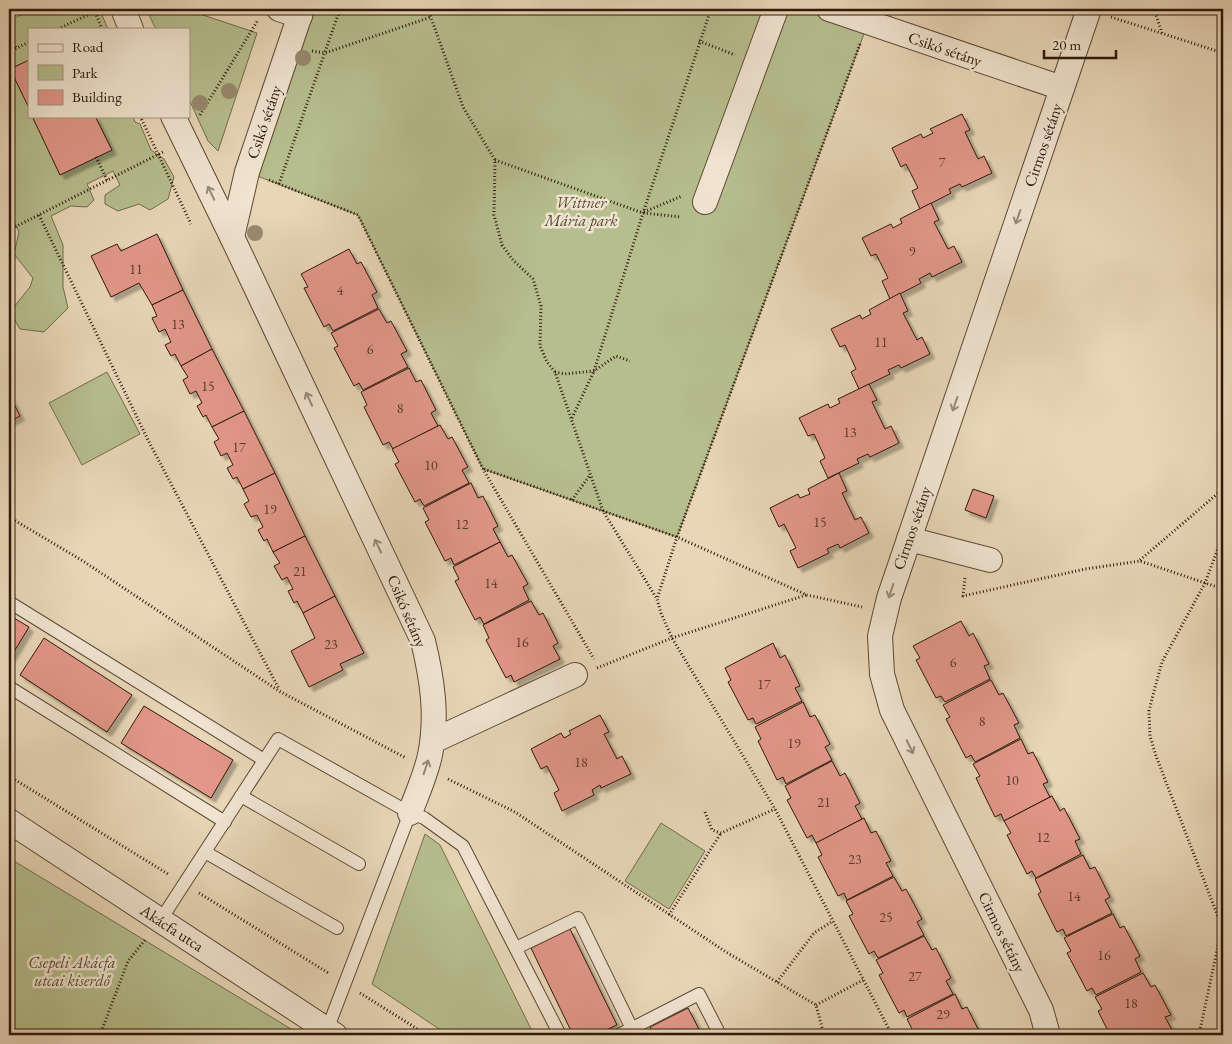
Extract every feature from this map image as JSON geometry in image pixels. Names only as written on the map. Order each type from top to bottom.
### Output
[{"type":"street","points":[[123,9],[131,28]]},
{"type":"street","points":[[705,202],[776,9]]},
{"type":"street","name":"Csikó sétány","points":[[829,9],[1062,88]]},
{"type":"street","name":"Cirmos sétány","points":[[1048,1035],[1041,1010],[892,710],[882,674],[880,636],[909,539],[974,371],[1062,88],[1089,9]]},
{"type":"street","name":"Csikó sétány","points":[[232,237],[247,172],[290,46],[285,13]]},
{"type":"street","name":"Csikó sétány","points":[[174,118],[422,640],[432,678],[434,708],[432,741],[426,768],[410,813]]},
{"type":"street","points":[[909,539],[979,558]]},
{"type":"street","points":[[432,741],[575,675]]},
{"type":"street","name":"Akácfa utca","points":[[9,821],[331,1033]]},
{"type":"lane","points":[[9,602],[264,760]]},
{"type":"lane","points":[[9,687],[225,822]]},
{"type":"lane","points":[[160,921],[278,739],[410,813],[424,818],[463,846],[560,1035]]},
{"type":"lane","points":[[241,796],[359,864]]},
{"type":"lane","name":"Csikó sétány","points":[[331,1033],[345,983],[410,813]]},
{"type":"lane","points":[[205,852],[337,928]]},
{"type":"lane","points":[[516,948],[578,918],[633,1032]]},
{"type":"lane","points":[[619,1035],[633,1032],[699,994],[720,1035]]},
{"type":"path","points":[[9,16],[24,9]]},
{"type":"path","points":[[60,28],[100,9]]},
{"type":"path","points":[[279,184],[340,9]]},
{"type":"path","points":[[428,9],[463,107],[495,160],[494,214],[502,245],[513,260],[533,279],[541,306],[540,346],[547,362],[555,372],[603,511],[657,598],[661,613],[672,638],[775,809],[892,1035]]},
{"type":"path","points":[[571,419],[594,371],[711,9]]},
{"type":"path","points":[[1089,9],[1223,53]]},
{"type":"path","points":[[1154,9],[1162,34]]},
{"type":"path","points":[[95,10],[102,28]]},
{"type":"path","points":[[9,230],[185,140],[285,13]]},
{"type":"path","points":[[290,46],[326,53],[431,17]]},
{"type":"path","points":[[657,598],[677,537],[868,23]]},
{"type":"path","points":[[9,34],[16,48]]},
{"type":"path","points":[[700,41],[757,63]]},
{"type":"path","points":[[9,52],[28,42]]},
{"type":"path","points":[[141,118],[191,224]]},
{"type":"path","points":[[96,157],[108,180]]},
{"type":"path","points":[[495,160],[644,213],[681,217]]},
{"type":"path","points":[[247,172],[358,215],[483,469],[599,667]]},
{"type":"path","points":[[644,213],[685,195],[705,202]]},
{"type":"path","points":[[39,214],[148,440],[279,691]]},
{"type":"path","points":[[555,372],[564,374],[594,371],[616,356],[630,361]]},
{"type":"path","points":[[483,469],[677,537],[807,595],[886,612]]},
{"type":"path","points":[[572,500],[590,475]]},
{"type":"path","points":[[1140,561],[1223,489]]},
{"type":"path","points":[[9,517],[83,561],[279,691],[515,812],[726,952],[816,1005],[824,1035]]},
{"type":"path","points":[[1199,1035],[1223,926],[1156,756],[1150,736],[1149,711],[1162,662],[1205,583],[1223,535]]},
{"type":"path","points":[[979,558],[963,596],[1085,569],[1140,561],[1223,589]]},
{"type":"path","points":[[575,675],[672,638],[807,595]]},
{"type":"path","points":[[9,776],[427,1035]]},
{"type":"path","points":[[669,915],[721,833],[775,809]]},
{"type":"path","points":[[705,812],[712,830],[721,833]]},
{"type":"path","points":[[100,1035],[128,961],[160,921]]},
{"type":"path","points":[[777,982],[814,933],[833,921]]},
{"type":"path","points":[[816,1005],[864,980]]},
{"type":"green space","points":[[33,9],[96,9],[101,13],[108,28],[28,28],[28,118],[134,118],[135,122],[140,124],[151,150],[164,159],[174,177],[168,199],[150,210],[139,204],[118,211],[105,204],[105,195],[120,185],[113,171],[87,184],[94,200],[87,207],[71,206],[51,216],[63,245],[63,287],[68,308],[44,332],[20,329],[10,312],[30,287],[33,278],[14,254],[19,232],[14,221],[9,223],[9,21]]},
{"type":"green space","points":[[146,9],[185,9],[257,33],[218,151],[208,141],[190,101],[190,28],[156,28]]},
{"type":"green space","name":"Wittner Mária park","points":[[302,9],[829,9],[868,23],[677,537],[483,469],[358,215],[247,172]]},
{"type":"green space","points":[[107,372],[140,434],[82,465],[49,403]]},
{"type":"green space","points":[[661,823],[705,851],[669,909],[625,881]]},
{"type":"green space","points":[[425,834],[440,845],[534,1035],[448,1035],[372,984]]},
{"type":"green space","name":"Csepeli Akácfa utcai kiserdő","points":[[9,858],[301,1035],[9,1035]]},
{"type":"building","points":[[28,60],[28,106],[10,69]]},
{"type":"building","points":[[962,114],[970,130],[965,132],[978,159],[984,156],[992,173],[962,187],[960,184],[949,189],[951,193],[920,209],[912,191],[918,188],[906,164],[901,167],[892,148],[921,134],[923,138],[933,133],[930,129]]},
{"type":"building","points":[[33,118],[96,118],[112,150],[60,175]]},
{"type":"building","points":[[931,203],[939,220],[934,222],[948,249],[954,246],[962,262],[932,277],[930,273],[919,279],[921,283],[890,299],[882,281],[888,278],[876,254],[871,256],[862,238],[891,224],[893,228],[902,223],[900,219]]},
{"type":"building","points":[[157,234],[183,290],[152,305],[139,283],[111,297],[91,256],[117,244],[121,251]]},
{"type":"building","points":[[349,249],[357,264],[361,262],[377,292],[372,295],[378,308],[333,331],[329,324],[324,327],[304,288],[308,287],[301,274]]},
{"type":"building","points":[[183,290],[212,349],[181,366],[175,354],[171,356],[165,345],[171,342],[165,329],[159,332],[152,318],[157,316],[152,305]]},
{"type":"building","points":[[900,293],[908,311],[903,313],[917,340],[922,337],[930,354],[901,368],[899,365],[888,370],[890,374],[859,389],[851,372],[856,369],[845,345],[840,347],[831,329],[860,315],[862,319],[871,314],[869,310]]},
{"type":"building","points":[[379,309],[387,323],[391,321],[407,351],[401,354],[408,367],[363,390],[359,383],[354,386],[334,348],[338,346],[331,333]]},
{"type":"building","points":[[212,349],[244,411],[212,427],[206,415],[203,417],[197,406],[202,403],[196,391],[190,394],[183,380],[188,377],[181,366]]},
{"type":"building","points":[[409,368],[416,382],[421,380],[436,410],[431,413],[438,426],[393,449],[389,442],[383,445],[364,407],[367,405],[361,392]]},
{"type":"building","points":[[869,384],[877,400],[872,402],[885,429],[891,426],[899,443],[870,457],[868,454],[857,459],[859,463],[828,478],[820,461],[825,458],[814,434],[808,436],[799,418],[828,404],[830,408],[840,403],[838,399]]},
{"type":"building","points":[[11,398],[20,416],[9,422],[9,399]]},
{"type":"building","points":[[244,411],[275,473],[243,489],[237,477],[233,479],[227,468],[233,465],[227,453],[221,456],[214,442],[219,439],[212,427]]},
{"type":"building","points":[[440,425],[448,439],[452,437],[468,467],[462,470],[469,483],[424,506],[420,499],[415,502],[395,464],[399,462],[392,449]]},
{"type":"building","points":[[275,473],[305,536],[273,552],[267,539],[264,541],[258,530],[263,527],[257,515],[251,517],[244,504],[249,501],[243,489]]},
{"type":"building","points":[[839,473],[847,491],[842,493],[855,520],[861,517],[869,533],[840,548],[838,544],[827,549],[829,553],[798,568],[790,551],[796,548],[784,524],[779,527],[770,508],[798,494],[800,498],[810,494],[808,489]]},
{"type":"building","points":[[471,483],[478,498],[483,496],[498,526],[493,529],[500,542],[454,565],[451,558],[445,561],[425,522],[429,520],[423,508]]},
{"type":"building","points":[[973,489],[994,496],[986,518],[965,510]]},
{"type":"building","points":[[305,536],[335,596],[303,613],[297,601],[294,603],[288,591],[293,589],[287,577],[282,580],[274,566],[280,563],[273,552]]},
{"type":"building","points":[[500,542],[508,557],[512,555],[528,584],[523,587],[529,600],[484,624],[480,617],[475,620],[455,581],[459,579],[453,567]]},
{"type":"building","points":[[335,596],[364,653],[340,664],[343,670],[309,687],[291,651],[315,638],[303,613]]},
{"type":"building","points":[[531,601],[539,615],[543,613],[558,643],[553,646],[560,659],[514,682],[511,675],[506,678],[486,640],[489,638],[483,625]]},
{"type":"building","points":[[9,615],[29,627],[9,660]]},
{"type":"building","points":[[961,621],[969,636],[973,633],[989,664],[984,666],[990,679],[945,702],[941,696],[936,698],[916,660],[920,658],[913,646]]},
{"type":"building","points":[[44,638],[132,695],[107,732],[20,675]]},
{"type":"building","points":[[773,643],[780,658],[785,655],[800,686],[795,688],[802,701],[756,724],[753,718],[748,720],[728,682],[731,680],[725,668]]},
{"type":"building","points":[[991,680],[999,695],[1003,693],[1019,723],[1014,725],[1020,738],[975,762],[971,755],[966,758],[946,719],[950,717],[943,705]]},
{"type":"building","points":[[803,702],[810,717],[815,715],[830,744],[825,747],[832,760],[786,784],[783,777],[777,780],[758,741],[761,739],[755,727]]},
{"type":"building","points":[[144,706],[233,760],[211,798],[121,743]]},
{"type":"building","points":[[600,715],[609,732],[604,734],[617,759],[622,756],[631,774],[601,788],[600,785],[592,790],[594,795],[562,811],[554,793],[559,790],[547,766],[541,769],[531,749],[561,733],[564,738],[571,734],[569,731]]},
{"type":"building","points":[[1021,739],[1028,754],[1033,752],[1048,782],[1043,784],[1050,797],[1004,821],[1001,814],[995,817],[976,778],[980,776],[973,764]]},
{"type":"building","points":[[832,761],[840,776],[845,773],[860,803],[855,806],[862,819],[816,843],[812,835],[807,838],[787,800],[791,798],[785,786]]},
{"type":"building","points":[[1052,796],[1060,811],[1064,808],[1080,839],[1075,841],[1081,854],[1036,878],[1032,871],[1027,874],[1007,835],[1011,833],[1004,821]]},
{"type":"building","points":[[864,818],[871,833],[876,831],[891,861],[886,863],[893,876],[847,900],[844,893],[838,896],[818,857],[822,855],[816,843]]},
{"type":"building","points":[[1083,855],[1090,869],[1095,867],[1110,897],[1105,900],[1112,913],[1066,936],[1063,929],[1057,932],[1038,894],[1041,892],[1035,879]]},
{"type":"building","points":[[894,877],[902,891],[906,889],[922,919],[917,922],[924,935],[878,958],[874,951],[869,954],[849,916],[853,914],[846,901]]},
{"type":"building","points":[[1113,914],[1120,928],[1124,926],[1140,956],[1135,959],[1141,972],[1096,995],[1092,988],[1087,991],[1067,953],[1071,951],[1064,938]]},
{"type":"building","points":[[570,929],[617,1025],[595,1035],[573,1035],[531,948]]},
{"type":"building","points":[[924,936],[932,950],[936,948],[951,978],[946,981],[953,994],[907,1017],[904,1010],[899,1013],[879,975],[883,973],[876,960]]},
{"type":"building","points":[[1143,973],[1151,987],[1155,985],[1171,1015],[1165,1017],[1172,1030],[1163,1035],[1110,1035],[1098,1011],[1102,1009],[1095,997]]},
{"type":"building","points":[[955,994],[962,1009],[967,1007],[981,1035],[911,1035],[909,1033],[913,1031],[907,1019]]},
{"type":"building","points":[[688,1008],[702,1035],[654,1035],[650,1027]]}]
